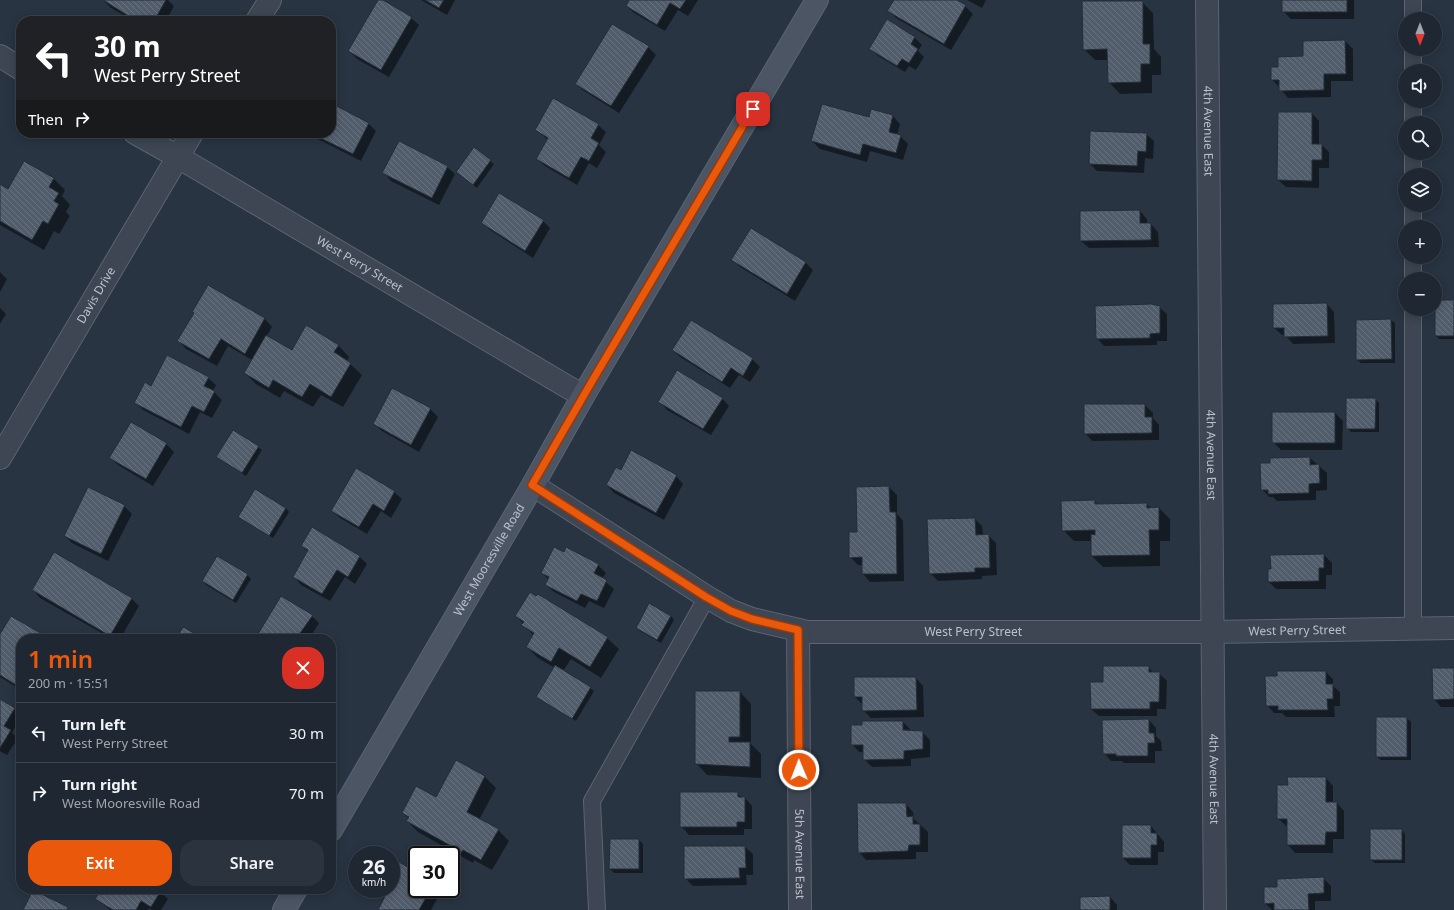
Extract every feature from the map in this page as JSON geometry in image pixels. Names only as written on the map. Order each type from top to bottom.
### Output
[{"type":"main road","name":"West Mooresville Road","points":[[336,821],[583,396],[817,0]]},
{"type":"main road","points":[[284,910],[293,894]]},
{"type":"street","points":[[260,16],[270,0]]},
{"type":"street","name":"4th Avenue East","points":[[1207,0],[1215,910]]},
{"type":"street","points":[[0,56],[16,66]]},
{"type":"street","name":"West Perry Street","points":[[144,138],[583,396]]},
{"type":"street","name":"Davis Drive","points":[[0,458],[189,138]]},
{"type":"street","name":"West Perry Street","points":[[532,485],[706,597],[731,611],[752,619],[807,632],[1213,632],[1454,628]]},
{"type":"street","name":"5th Avenue East","points":[[798,630],[800,910]]},
{"type":"lane","points":[[1413,0],[1413,12]]},
{"type":"lane","points":[[1413,316],[1413,628]]},
{"type":"lane","points":[[597,910],[592,801],[706,597]]},
{"type":"building","points":[[103,0],[166,0],[157,16],[128,16]]},
{"type":"building","points":[[378,0],[383,0],[412,17],[381,70],[348,51]]},
{"type":"building","points":[[425,0],[444,0],[439,8]]},
{"type":"building","points":[[629,0],[686,0],[680,9],[670,3],[657,25],[626,6]]},
{"type":"building","points":[[894,0],[957,0],[966,5],[944,44],[887,11]]},
{"type":"building","points":[[1282,0],[1347,0],[1347,12],[1282,12]]},
{"type":"building","points":[[1082,1],[1143,1],[1143,44],[1150,44],[1150,64],[1141,64],[1141,82],[1108,83],[1107,49],[1083,50]]},
{"type":"building","points":[[887,19],[915,37],[911,44],[918,49],[909,63],[902,59],[897,66],[869,49]]},
{"type":"building","points":[[612,24],[649,46],[611,106],[575,84]]},
{"type":"building","points":[[1345,40],[1346,74],[1324,74],[1324,90],[1279,91],[1279,80],[1271,80],[1271,67],[1278,67],[1278,57],[1303,56],[1303,41]]},
{"type":"building","points":[[553,98],[599,124],[591,138],[599,143],[589,161],[581,157],[569,178],[536,159],[548,138],[535,130]]},
{"type":"building","points":[[822,104],[869,117],[871,109],[893,115],[889,132],[901,135],[896,153],[863,144],[860,155],[811,141]]},
{"type":"building","points":[[336,106],[369,123],[353,154],[320,138],[336,138]]},
{"type":"building","points":[[1278,112],[1312,112],[1312,144],[1322,144],[1322,160],[1312,160],[1312,181],[1277,180]]},
{"type":"building","points":[[1090,131],[1147,133],[1146,152],[1138,151],[1137,166],[1089,164]]},
{"type":"building","points":[[399,141],[448,166],[432,198],[382,173]]},
{"type":"building","points":[[474,147],[491,160],[473,185],[456,172]]},
{"type":"building","points":[[24,161],[54,178],[49,187],[59,193],[54,201],[59,204],[48,224],[43,221],[32,240],[0,221],[0,184],[8,189]]},
{"type":"building","points":[[499,193],[544,220],[525,251],[481,223]]},
{"type":"building","points":[[1140,210],[1140,223],[1151,223],[1151,240],[1080,241],[1080,211]]},
{"type":"building","points":[[751,228],[806,262],[787,294],[731,260]]},
{"type":"building","points":[[208,285],[265,318],[245,354],[221,339],[209,359],[177,341],[194,313],[192,312]]},
{"type":"building","points":[[1442,300],[1454,300],[1454,336],[1435,336],[1435,316],[1442,316]]},
{"type":"building","points":[[1327,303],[1328,336],[1284,337],[1284,328],[1273,328],[1273,304]]},
{"type":"building","points":[[1151,304],[1160,306],[1160,333],[1150,334],[1150,338],[1096,339],[1095,306]]},
{"type":"building","points":[[1391,319],[1392,359],[1356,360],[1356,320]]},
{"type":"building","points":[[691,320],[753,358],[743,376],[731,368],[722,382],[672,350]]},
{"type":"building","points":[[306,325],[339,345],[334,352],[351,363],[331,397],[310,384],[302,397],[273,380],[269,388],[244,373],[266,335],[292,350]]},
{"type":"building","points":[[167,355],[209,377],[204,386],[215,391],[204,412],[192,406],[181,427],[134,403],[145,382],[151,386]]},
{"type":"building","points":[[677,370],[723,398],[703,429],[658,402]]},
{"type":"building","points":[[392,388],[431,408],[411,445],[373,424]]},
{"type":"building","points":[[1346,398],[1376,398],[1375,429],[1346,429]]},
{"type":"building","points":[[1084,404],[1145,404],[1145,417],[1152,417],[1152,433],[1084,434]]},
{"type":"building","points":[[1272,412],[1335,412],[1335,443],[1272,443]]},
{"type":"building","points":[[131,422],[167,443],[146,479],[109,458]]},
{"type":"building","points":[[233,430],[259,446],[242,473],[216,457]]},
{"type":"building","points":[[631,450],[677,475],[656,513],[606,485],[616,467],[621,470]]},
{"type":"building","points":[[1310,457],[1310,465],[1319,464],[1320,483],[1309,484],[1309,493],[1268,494],[1268,490],[1261,490],[1260,463],[1270,463],[1270,458]]},
{"type":"building","points":[[356,468],[395,491],[384,511],[373,504],[359,527],[331,511]]},
{"type":"building","points":[[889,486],[890,512],[896,512],[897,574],[862,574],[862,557],[849,558],[849,532],[857,532],[856,487]]},
{"type":"building","points":[[88,487],[125,505],[101,554],[64,536]]},
{"type":"building","points":[[255,489],[286,508],[269,536],[238,517]]},
{"type":"building","points":[[1095,500],[1095,504],[1147,503],[1147,508],[1159,507],[1159,530],[1149,530],[1150,555],[1091,556],[1091,534],[1095,535],[1095,530],[1062,531],[1061,501]]},
{"type":"building","points":[[975,518],[976,535],[989,534],[990,568],[975,568],[975,572],[929,574],[927,519]]},
{"type":"building","points":[[312,527],[360,556],[348,577],[337,570],[322,594],[293,577],[308,550],[301,546]]},
{"type":"building","points":[[554,547],[564,552],[566,547],[599,564],[594,573],[607,580],[597,601],[581,594],[577,601],[545,585],[549,577],[541,573]]},
{"type":"building","points":[[54,552],[132,598],[111,634],[107,634],[32,590]]},
{"type":"building","points":[[1324,554],[1324,568],[1319,568],[1319,581],[1268,582],[1268,569],[1271,569],[1270,555]]},
{"type":"building","points":[[217,556],[248,574],[233,600],[202,581]]},
{"type":"building","points":[[530,592],[536,596],[538,594],[608,637],[590,667],[559,648],[551,662],[526,647],[534,633],[521,625],[524,622],[515,616]]},
{"type":"building","points":[[281,596],[313,615],[300,634],[258,634]]},
{"type":"building","points":[[649,603],[671,616],[657,640],[636,628]]},
{"type":"building","points":[[11,616],[42,634],[16,634],[16,685],[0,675],[0,634]]},
{"type":"building","points":[[183,627],[196,634],[179,634]]},
{"type":"building","points":[[555,665],[591,687],[572,719],[536,697]]},
{"type":"building","points":[[1103,666],[1149,666],[1149,672],[1160,672],[1159,702],[1150,702],[1150,709],[1091,709],[1090,682],[1103,682]]},
{"type":"building","points":[[1432,668],[1454,668],[1454,699],[1433,700]]},
{"type":"building","points":[[1277,671],[1326,671],[1326,684],[1333,684],[1333,699],[1327,699],[1328,710],[1278,710],[1278,706],[1266,706],[1265,676],[1277,676]]},
{"type":"building","points":[[854,677],[916,677],[917,710],[862,711],[862,697],[854,697]]},
{"type":"building","points":[[695,691],[740,691],[740,737],[729,737],[729,742],[750,742],[750,767],[695,764]]},
{"type":"building","points":[[0,699],[15,708],[4,726],[11,730],[0,748]]},
{"type":"building","points":[[1376,717],[1407,717],[1407,757],[1376,757]]},
{"type":"building","points":[[1149,719],[1149,733],[1154,733],[1155,743],[1148,743],[1148,756],[1116,756],[1116,754],[1103,754],[1102,720]]},
{"type":"building","points":[[862,721],[903,721],[903,730],[923,731],[923,749],[904,751],[904,759],[863,760],[863,745],[851,745],[851,725],[862,725]]},
{"type":"building","points":[[456,760],[485,776],[467,812],[499,829],[481,860],[463,850],[462,852],[460,851],[460,846],[451,846],[406,821],[409,817],[402,813],[416,786],[436,797]]},
{"type":"building","points":[[1287,777],[1326,777],[1326,802],[1337,802],[1337,832],[1326,832],[1325,845],[1287,845],[1287,819],[1277,819],[1277,785],[1288,785]]},
{"type":"building","points":[[680,792],[738,792],[738,797],[745,797],[745,822],[737,822],[737,827],[680,827]]},
{"type":"building","points":[[857,803],[906,803],[907,817],[913,816],[913,824],[920,824],[920,845],[909,845],[908,851],[858,853]]},
{"type":"building","points":[[1122,825],[1151,825],[1151,833],[1157,833],[1157,845],[1151,845],[1151,858],[1122,858]]},
{"type":"building","points":[[1370,829],[1402,829],[1402,860],[1370,860]]},
{"type":"building","points":[[610,839],[639,839],[639,869],[609,869]]},
{"type":"building","points":[[684,846],[745,846],[746,868],[739,868],[740,878],[684,879]]},
{"type":"building","points":[[400,863],[408,867],[408,898],[426,898],[419,910],[378,910],[384,898],[400,898]]},
{"type":"building","points":[[1324,877],[1324,893],[1308,894],[1309,910],[1274,910],[1274,903],[1264,904],[1264,887],[1277,887],[1277,879]]},
{"type":"building","points":[[31,894],[41,894],[68,907],[67,910],[23,910]]},
{"type":"building","points":[[98,894],[159,894],[151,907],[141,901],[136,910],[113,910],[95,899]]},
{"type":"building","points":[[1110,896],[1110,910],[1080,910],[1080,897]]},
{"type":"route","points":[[753,109],[532,485],[706,597],[731,611],[759,622],[770,623],[798,630],[799,770]]}]
